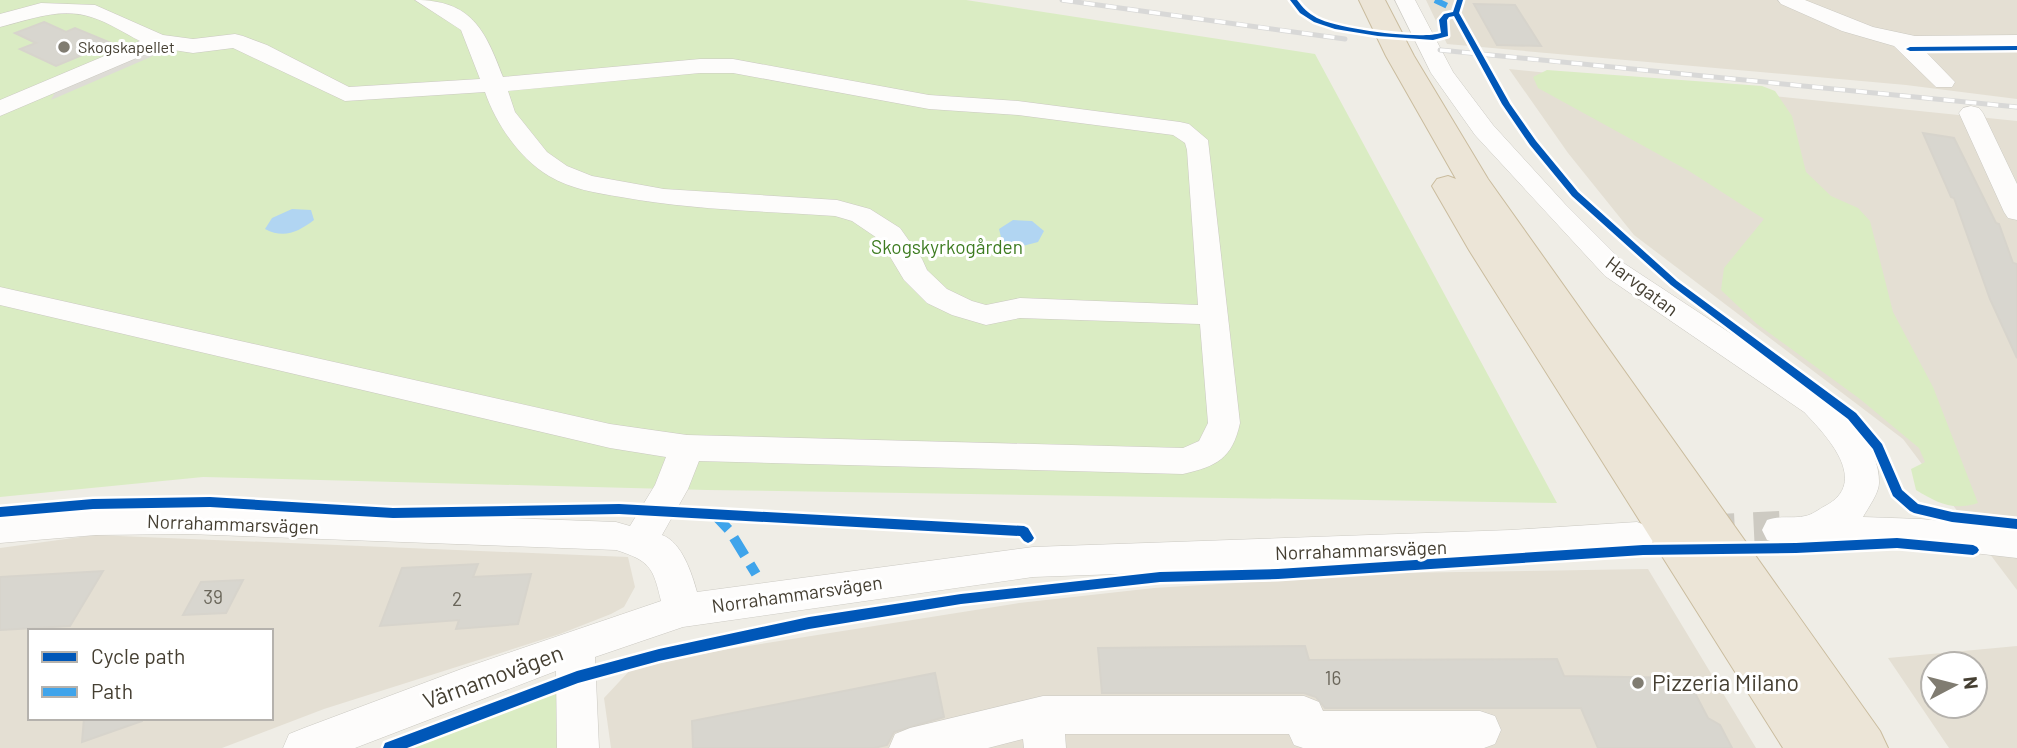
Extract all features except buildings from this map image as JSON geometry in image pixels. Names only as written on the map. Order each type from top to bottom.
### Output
[{"type":"highway","points":[[1348,0],[1411,125],[1486,250],[1812,748]]},
{"type":"highway","points":[[1372,0],[1406,67],[1473,180],[1862,748]]},
{"type":"street","points":[[425,0],[469,26],[479,43],[504,113],[518,134],[538,157],[558,171],[585,184],[664,197],[837,208],[861,215],[890,234],[908,259],[914,274],[937,296],[962,308],[986,315],[1020,308],[1214,316]]},
{"type":"street","name":"Harvgatan","points":[[1405,0],[1442,73],[1484,130],[1615,270],[1815,404],[1841,430],[1858,459],[1862,485],[1849,510],[1797,530],[1922,533],[2017,543]]},
{"type":"street","points":[[1788,0],[1850,27],[1902,41],[1930,44],[2017,42]]},
{"type":"street","points":[[0,21],[41,9],[83,9],[105,14],[158,41],[193,46],[235,41],[259,50],[345,94],[492,85],[700,66],[733,66],[929,102],[1018,108],[1180,129],[1196,140],[1199,150],[1224,423],[1220,441],[1206,456],[1183,461],[687,448],[610,436],[0,296]]},
{"type":"street","points":[[4,104],[158,41]]},
{"type":"street","points":[[1902,41],[1944,82]]},
{"type":"street","points":[[1971,113],[2017,212]]},
{"type":"street","points":[[1990,155],[2017,159]]},
{"type":"street","points":[[639,542],[671,489],[687,448]]},
{"type":"street","name":"Norrahammarsvägen","points":[[0,529],[96,521],[188,520],[616,536],[655,548],[673,573],[683,611],[1033,562],[1511,545],[1636,537]]},
{"type":"street","name":"Värnamovägen","points":[[313,746],[464,686],[683,611]]},
{"type":"street","points":[[574,647],[578,677],[578,748]]},
{"type":"street","points":[[910,748],[1044,731],[1304,715],[1309,732],[1482,734]]},
{"type":"shaded area","points":[[1426,0],[2017,0],[2017,99],[1906,85],[1447,44]]},
{"type":"shaded area","points":[[153,50],[153,56],[51,100],[55,92]]},
{"type":"shaded area","points":[[1509,69],[2017,121],[2017,590],[1903,439],[1634,235],[1568,153]]},
{"type":"shaded area","points":[[95,535],[628,557],[635,587],[624,607],[611,614],[560,634],[324,709],[222,748],[0,748],[0,548]]},
{"type":"shaded area","points":[[1648,569],[1756,748],[611,748],[604,698],[633,667],[729,649],[1019,603],[1154,588],[1394,573]]},
{"type":"shaded area","points":[[2017,646],[2017,748],[1949,748],[1930,720],[1989,720],[1989,650],[1974,650]]},
{"type":"shaded area","points":[[1919,655],[1919,704],[1888,658]]},
{"type":"green space","name":"Skogskyrkogården","points":[[0,0],[966,0],[1315,54],[1557,503],[707,490],[203,477],[0,497]]},
{"type":"green space","points":[[1547,70],[1762,86],[1775,91],[1792,116],[1806,172],[1831,196],[1858,208],[1870,221],[1893,312],[1933,387],[1978,503],[1953,506],[1931,499],[1916,490],[1911,469],[1925,462],[1919,448],[1860,399],[1757,324],[1721,290],[1724,268],[1764,219],[1689,171],[1538,88],[1533,77]]},
{"type":"green space","points":[[559,688],[564,748],[405,748]]},
{"type":"water","points":[[292,209],[311,210],[314,220],[291,233],[278,234],[265,229],[272,218]]},
{"type":"water","points":[[1013,220],[1032,221],[1044,231],[1038,242],[1019,247],[1002,241],[999,229]]},
{"type":"tunnel","points":[[1697,534],[1780,530]]},
{"type":"railway","points":[[1062,0],[1345,39]]},
{"type":"railway","points":[[1440,50],[2017,107]]},
{"type":"marked path","points":[[1435,0],[1456,10]]},
{"type":"marked path","points":[[714,514],[729,530],[756,574]]},
{"type":"cycle path","points":[[1293,0],[1302,12],[1335,27],[1433,38],[1445,34],[1443,20],[1446,15],[1456,13]]},
{"type":"cycle path","points":[[1460,0],[1456,13],[1506,104],[1533,143],[1575,194],[1674,283],[1852,416],[1878,447],[1897,493],[1914,508],[1952,517],[2017,524]]},
{"type":"cycle path","points":[[1910,49],[2017,48]]},
{"type":"cycle path","points":[[0,512],[93,504],[210,502],[393,513],[619,509],[1024,531],[1028,538]]},
{"type":"cycle path","points":[[390,748],[577,677],[659,655],[809,623],[961,599],[1160,577],[1278,574],[1643,550],[1796,548],[1897,543],[1973,550]]},
{"type":"place","name":"Skogskapellet","points":[[64,47]]},
{"type":"place","name":"Pizzeria Milano","points":[[1638,683]]}]
